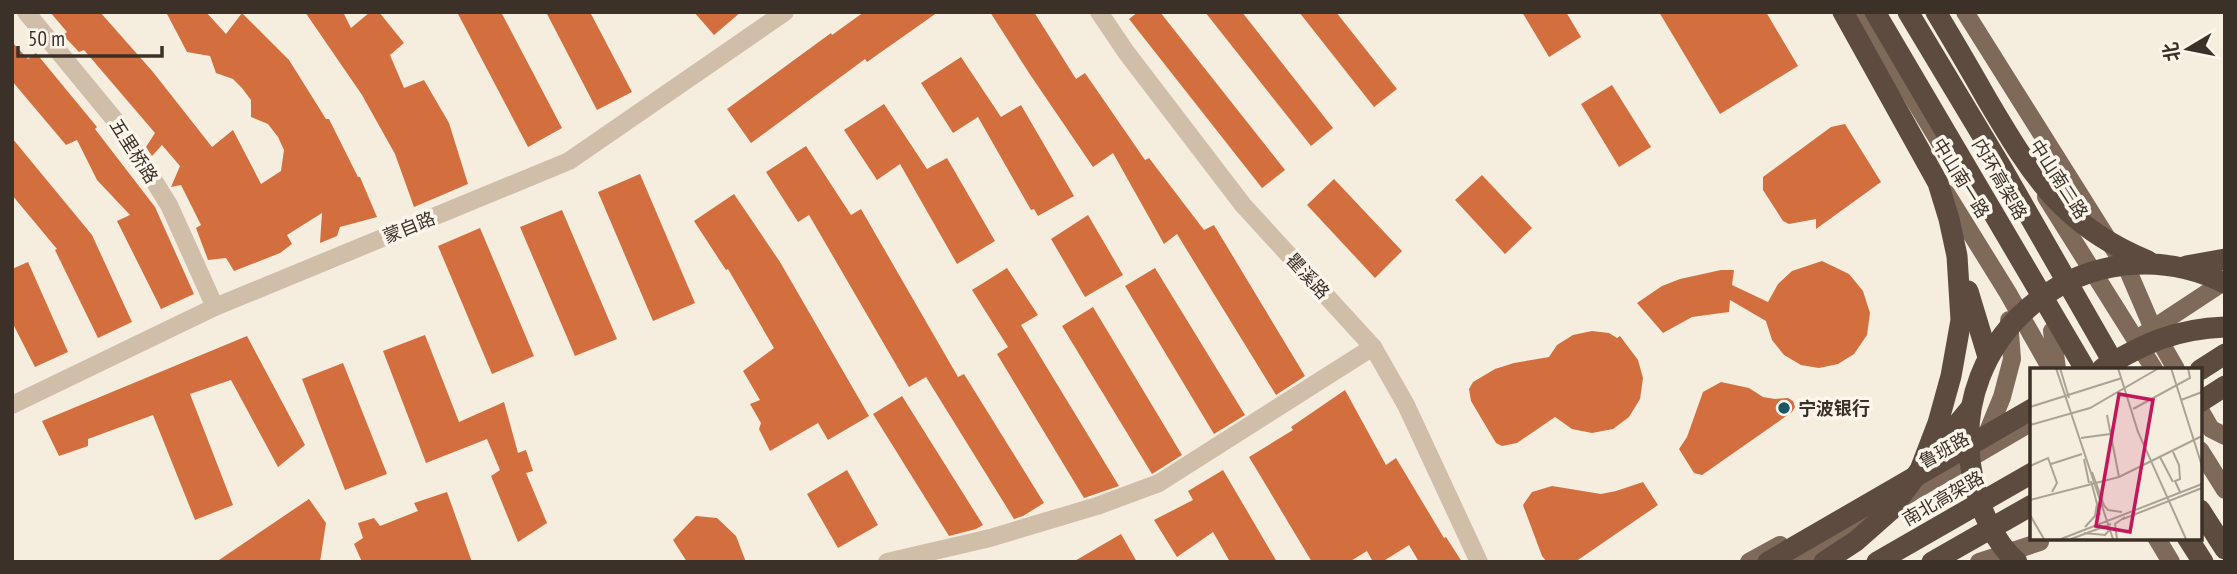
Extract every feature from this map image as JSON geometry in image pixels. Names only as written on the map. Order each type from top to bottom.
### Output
[{"type":"highway","points":[[1843,12],[1938,183],[1987,357]]},
{"type":"highway","name":"内环高架路","points":[[1875,12],[2084,368]]},
{"type":"highway","name":"内环高架路","points":[[1908,12],[2003,170],[2116,368]]},
{"type":"highway","points":[[1936,12],[2015,146],[2042,186],[2098,235],[2116,247],[2153,263]]},
{"type":"highway","points":[[1920,470],[1938,423],[1958,349],[1961,320],[1957,256]]},
{"type":"highway","points":[[2181,266],[2225,259]]},
{"type":"highway","points":[[2016,562],[1987,520],[1976,493],[1969,461],[1970,409],[1987,357],[2020,313],[2065,281],[2106,267],[2153,263],[2181,266],[2225,282]]},
{"type":"highway","points":[[2102,368],[2155,340],[2181,332],[2225,327]]},
{"type":"highway","points":[[2202,369],[2225,354]]},
{"type":"highway","points":[[2202,401],[2225,386]]},
{"type":"highway","points":[[1824,562],[1856,541],[1890,511],[1970,409]]},
{"type":"highway","points":[[1768,562],[2030,411]]},
{"type":"highway","name":"南北高架路","points":[[1877,562],[2030,475]]},
{"type":"highway","points":[[1932,562],[2030,506]]},
{"type":"highway","points":[[2202,513],[2225,549]]},
{"type":"highway","points":[[2190,539],[2204,562]]},
{"type":"main road","name":"中山南一路","points":[[1832,12],[2008,293],[2050,368]]},
{"type":"main road","name":"中山南一路","points":[[1861,12],[2075,368]]},
{"type":"main road","name":"中山南二路","points":[[1926,12],[2137,338],[2152,367]]},
{"type":"main road","points":[[1965,12],[2129,273],[2153,329],[2175,368]]},
{"type":"main road","points":[[1882,508],[1901,491],[1923,449],[1951,350],[1964,287],[1960,230],[1946,193]]},
{"type":"main road","points":[[2101,368],[2137,338],[2225,282]]},
{"type":"main road","points":[[1979,454],[2002,397],[2012,359],[2008,293]]},
{"type":"main road","points":[[2152,367],[2153,329]]},
{"type":"main road","points":[[2052,331],[2057,368]]},
{"type":"main road","points":[[2202,413],[2211,429],[2225,438],[2202,451]]},
{"type":"main road","name":"鲁班路","points":[[1793,562],[2030,423]]},
{"type":"main road","points":[[2202,454],[2225,490]]},
{"type":"main road","name":"鲁班路","points":[[1749,562],[1822,523],[1882,508]]},
{"type":"main road","points":[[2016,562],[2044,540]]},
{"type":"main road","points":[[1979,562],[2044,540]]},
{"type":"main road","points":[[2158,541],[2171,562]]},
{"type":"main road","points":[[2158,541],[2178,562]]},
{"type":"street","name":"五里桥路","points":[[26,12],[119,125],[169,205],[215,307]]},
{"type":"street","name":"蒙自路","points":[[12,405],[215,307],[569,161],[785,12]]},
{"type":"street","name":"瞿溪路","points":[[1100,12],[1126,52],[1243,205],[1373,347],[1406,405],[1479,562]]},
{"type":"street","points":[[887,562],[990,538],[1097,506],[1159,483],[1373,347]]},
{"type":"building","points":[[50,12],[100,12],[153,72],[212,147],[233,130],[261,184],[281,171],[284,150],[278,137],[268,124],[251,117],[251,100],[233,79],[216,73],[210,56],[187,52],[166,12],[206,12],[226,34],[242,13],[289,60],[326,119],[329,119],[360,177],[377,217],[340,227],[337,236],[320,243],[322,213],[287,235],[292,244],[280,253],[234,271],[226,258],[208,260],[196,228],[201,225],[181,185],[171,187],[180,166],[162,145],[152,156],[146,147],[155,133],[84,50],[79,52],[63,35],[67,32]]},
{"type":"building","points":[[305,12],[343,12],[351,28],[370,12],[379,12],[404,43],[390,55],[404,88],[424,80],[449,123],[468,184],[414,207],[395,154],[362,95]]},
{"type":"building","points":[[457,12],[501,12],[562,128],[528,147]]},
{"type":"building","points":[[546,12],[590,12],[632,92],[597,110]]},
{"type":"building","points":[[694,12],[741,12],[714,35]]},
{"type":"building","points":[[864,12],[938,12],[867,62],[865,59],[751,143],[727,109]]},
{"type":"building","points":[[990,12],[1034,12],[1076,79],[1085,73],[1145,160],[1149,158],[1204,230],[1214,225],[1305,376],[1276,395],[1177,234],[1164,244],[1113,153],[1093,167]]},
{"type":"building","points":[[1138,12],[1160,12],[1285,170],[1262,188],[1129,19]]},
{"type":"building","points":[[1205,12],[1242,12],[1333,128],[1311,146]]},
{"type":"building","points":[[1299,12],[1336,12],[1397,89],[1374,107]]},
{"type":"building","points":[[1522,12],[1566,12],[1581,37],[1549,57]]},
{"type":"building","points":[[1659,12],[1766,12],[1798,66],[1720,114]]},
{"type":"building","points":[[12,42],[28,59],[36,53],[97,127],[95,129],[155,207],[194,294],[161,309],[117,221],[130,215],[97,180],[77,140],[66,145],[12,81]]},
{"type":"building","points":[[961,57],[1001,117],[1021,105],[1074,196],[1038,216],[1034,209],[1031,210],[978,117],[953,133],[921,83]]},
{"type":"building","points":[[1612,85],[1651,147],[1619,167],[1581,104]]},
{"type":"building","points":[[884,104],[927,169],[947,158],[995,241],[957,264],[900,164],[877,180],[844,130]]},
{"type":"building","points":[[1845,124],[1881,182],[1816,229],[1816,219],[1789,224],[1783,221],[1763,190],[1763,177],[1831,127]]},
{"type":"building","points":[[12,138],[92,235],[132,322],[98,338],[55,250],[57,249],[12,195]]},
{"type":"building","points":[[806,146],[851,215],[861,209],[958,377],[964,374],[1044,503],[1014,519],[926,377],[909,387],[809,215],[798,222],[766,172]]},
{"type":"building","points":[[640,174],[695,303],[653,321],[598,192]]},
{"type":"building","points":[[1482,175],[1532,228],[1505,254],[1455,200]]},
{"type":"building","points":[[1334,179],[1402,251],[1375,278],[1307,205]]},
{"type":"building","points":[[734,194],[780,262],[869,416],[828,440],[818,423],[770,451],[759,429],[761,423],[750,404],[760,400],[743,371],[774,348],[728,269],[726,270],[694,221]]},
{"type":"building","points":[[562,210],[617,339],[575,356],[520,227]]},
{"type":"building","points":[[1088,215],[1123,275],[1085,297],[1051,239]]},
{"type":"building","points":[[480,228],[534,356],[492,374],[438,246]]},
{"type":"building","points":[[1822,261],[1849,274],[1863,291],[1870,313],[1867,335],[1854,354],[1838,364],[1819,368],[1801,365],[1784,355],[1772,340],[1766,321],[1730,300],[1729,312],[1692,317],[1663,333],[1637,303],[1662,286],[1721,270],[1734,270],[1732,285],[1768,302],[1778,284],[1792,271]]},
{"type":"building","points":[[28,262],[68,352],[35,367],[12,322],[12,269]]},
{"type":"building","points":[[1007,268],[1038,315],[1021,325],[1119,486],[1084,498],[997,354],[1008,347],[972,290]]},
{"type":"building","points":[[1155,268],[1245,415],[1214,434],[1125,286]]},
{"type":"building","points":[[1093,307],[1182,455],[1152,474],[1062,326]]},
{"type":"building","points":[[1592,331],[1609,333],[1617,338],[1620,336],[1638,360],[1643,378],[1640,399],[1629,417],[1613,429],[1592,433],[1572,429],[1555,417],[1517,443],[1502,446],[1496,443],[1471,401],[1469,389],[1473,382],[1495,369],[1549,357],[1557,345],[1573,335]]},
{"type":"building","points":[[425,335],[459,422],[504,402],[518,453],[526,450],[533,471],[526,473],[547,523],[518,542],[491,476],[500,470],[487,439],[426,463],[383,351]]},
{"type":"building","points":[[247,336],[305,445],[278,467],[231,380],[190,394],[233,505],[195,520],[153,415],[88,439],[88,446],[59,456],[42,421]]},
{"type":"building","points":[[343,363],[387,474],[345,490],[302,379]]},
{"type":"building","points":[[1721,382],[1749,388],[1763,397],[1788,398],[1793,401],[1795,407],[1792,412],[1702,475],[1694,473],[1679,449],[1687,437],[1703,392]]},
{"type":"building","points":[[1345,390],[1386,465],[1396,458],[1444,538],[1446,537],[1462,562],[1419,562],[1409,545],[1382,562],[1373,562],[1367,551],[1349,562],[1312,562],[1249,457],[1293,430],[1291,427]]},
{"type":"building","points":[[902,396],[983,525],[949,536],[873,414]]},
{"type":"building","points":[[847,470],[878,525],[838,548],[807,494]]},
{"type":"building","points":[[1223,470],[1277,562],[1230,562],[1213,532],[1177,557],[1154,520],[1193,500],[1188,491]]},
{"type":"building","points":[[1643,482],[1658,505],[1575,562],[1547,562],[1542,556],[1523,505],[1532,492],[1552,486],[1601,494]]},
{"type":"building","points":[[447,492],[472,562],[362,562],[354,544],[363,538],[358,523],[374,518],[380,526],[418,511],[414,503]]},
{"type":"building","points":[[309,499],[326,523],[320,562],[216,562]]},
{"type":"building","points":[[696,516],[717,518],[736,536],[746,562],[687,562],[673,540]]},
{"type":"building","points":[[1121,534],[1137,562],[1073,562]]},
{"type":"place","name":"宁波银行","points":[[1784,408]]}]
